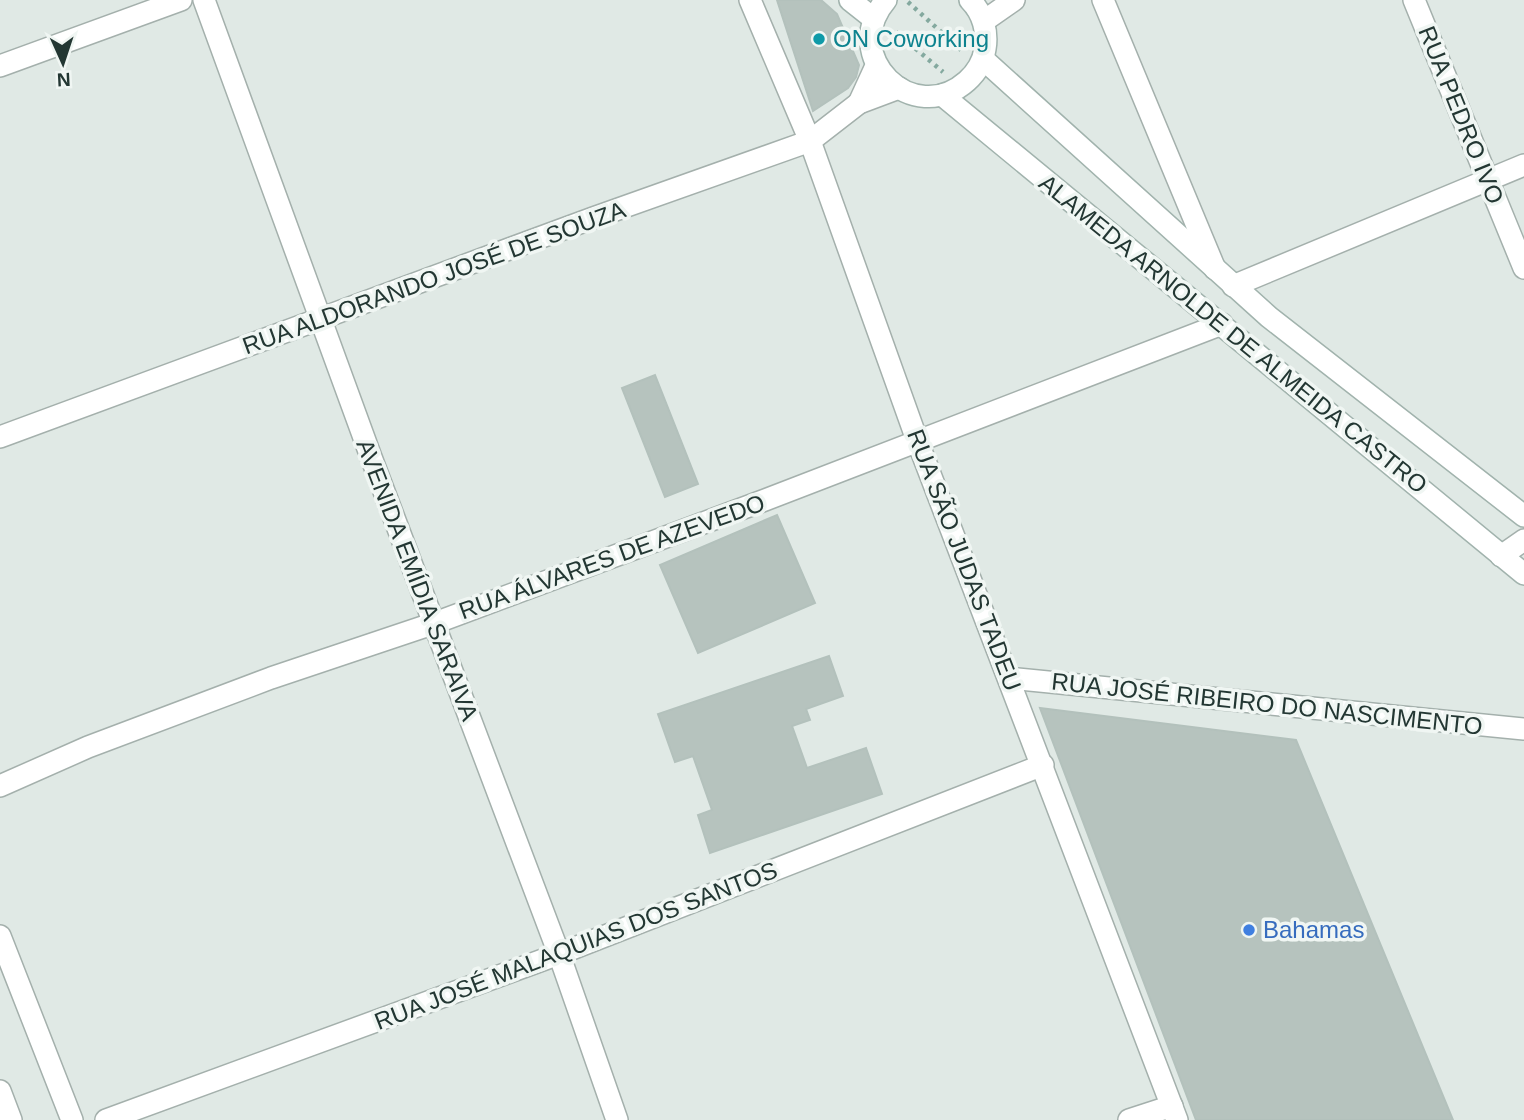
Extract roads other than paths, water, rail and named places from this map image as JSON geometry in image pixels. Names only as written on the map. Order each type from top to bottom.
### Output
[{"type":"street","points":[[0,66],[181,0]]},
{"type":"street","name":"AVENIDA EMÍDIA SARAIVA","points":[[204,0],[371,457],[559,954],[617,1120]]},
{"type":"street","name":"RUA SÃO JUDAS TADEU","points":[[750,0],[810,141],[917,440],[1175,1113]]},
{"type":"street","points":[[850,0],[874,19]]},
{"type":"street","points":[[886,0],[878,10],[871,28],[871,47],[876,66],[888,81],[904,92],[923,96],[942,95],[961,87],[974,75],[983,59],[987,40],[984,21],[970,0]]},
{"type":"street","points":[[984,21],[1014,0]]},
{"type":"street","points":[[1103,0],[1215,270]]},
{"type":"street","name":"RUA PEDRO IVO","points":[[1414,0],[1524,268]]},
{"type":"street","name":"ALAMEDA ARNOLDE DE ALMEIDA CASTRO","points":[[983,59],[1269,317],[1524,516]]},
{"type":"street","name":"RUA ALDORANDO JOSÉ DE SOUZA","points":[[859,103],[876,66]]},
{"type":"street","name":"RUA ALDORANDO JOSÉ DE SOUZA","points":[[0,437],[810,141],[859,103],[899,88]]},
{"type":"street","name":"ALAMEDA ARNOLDE DE ALMEIDA CASTRO","points":[[942,95],[1524,574]]},
{"type":"street","points":[[1233,286],[1524,165]]},
{"type":"street","name":"RUA ÁLVARES DE AZEVEDO","points":[[0,786],[127,732],[283,674],[435,623],[765,500],[1222,324]]},
{"type":"street","points":[[1502,556],[1524,540]]},
{"type":"street","name":"RUA JOSÉ RIBEIRO DO NASCIMENTO","points":[[1009,678],[1524,729]]},
{"type":"street","name":"RUA JOSÉ MALAQUIAS DOS SANTOS","points":[[106,1120],[559,954],[1043,765]]},
{"type":"street","points":[[0,936],[72,1120]]},
{"type":"street","points":[[0,1091],[10,1120]]},
{"type":"street","points":[[1129,1120],[1175,1113]]},
{"type":"place","name":"ON Coworking","points":[[819,39]]},
{"type":"place","name":"Bahamas","points":[[1249,930]]}]
